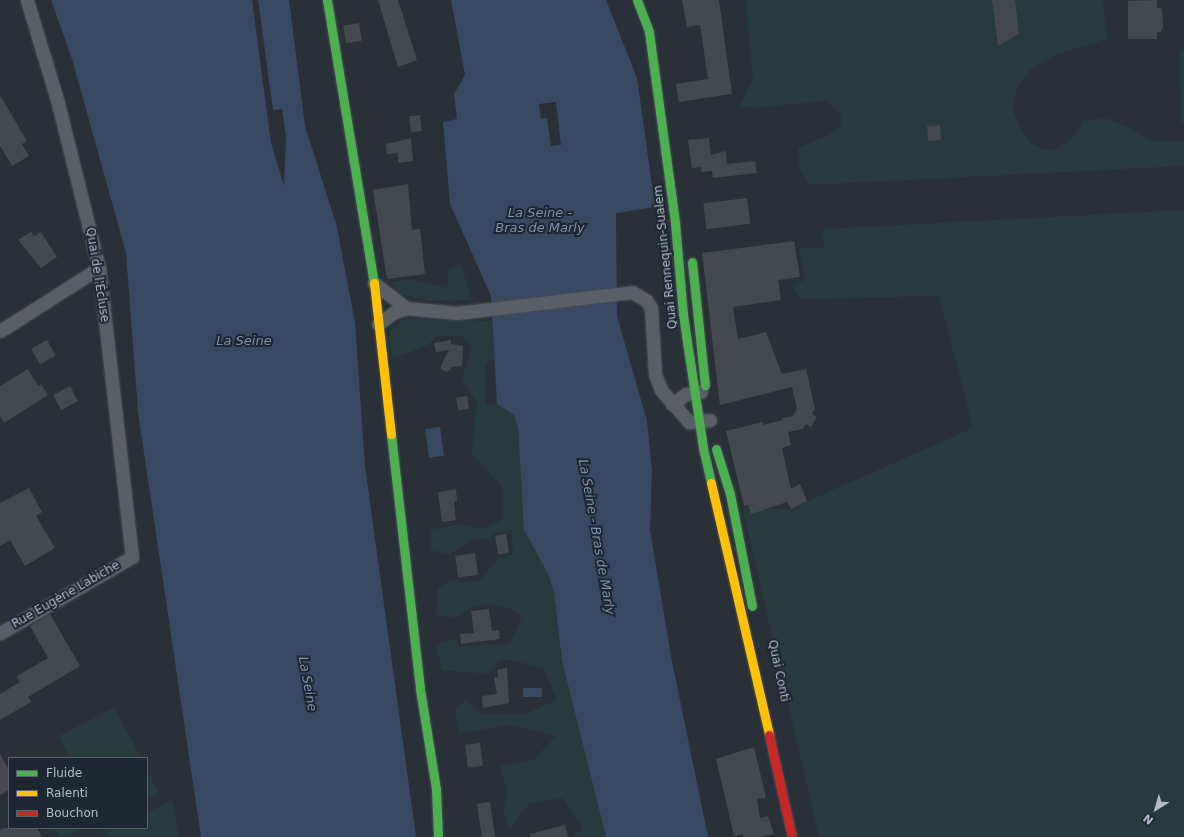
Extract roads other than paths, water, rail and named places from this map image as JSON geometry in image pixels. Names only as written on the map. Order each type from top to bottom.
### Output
[{"type":"main road","points":[[327,0],[374,283],[420,689],[436,789],[438,835]]},
{"type":"main road","name":"Quai Rennequin-Sualem","points":[[637,0],[650,32],[676,223],[683,315],[703,397],[707,423]]},
{"type":"main road","name":"Quai Rennequin-Sualem","points":[[690,251],[703,397],[717,513]]},
{"type":"main road","points":[[714,441],[733,510],[754,616]]},
{"type":"main road","name":"Quai Conti","points":[[717,513],[792,837]]},
{"type":"main road","name":"Quai Conti","points":[[771,700],[778,730]]},
{"type":"street","name":"Quai de l'Écluse","points":[[27,0],[58,103],[99,268],[132,557]]},
{"type":"street","points":[[0,331],[99,268]]},
{"type":"street","points":[[374,283],[406,308]]},
{"type":"street","points":[[378,324],[393,313],[406,308],[456,313],[485,311],[626,291],[640,295],[651,308],[656,382],[672,404],[689,422],[707,423]]},
{"type":"street","points":[[672,404],[686,394],[703,397]]},
{"type":"street","name":"Rue Eugène Labiche","points":[[0,633],[132,557]]},
{"type":"water","name":"La Seine","points":[[51,0],[252,0],[271,143],[284,186],[286,137],[282,109],[273,110],[258,0],[289,0],[305,126],[337,227],[355,323],[365,466],[416,837],[201,837],[138,412],[126,253],[72,59]]},
{"type":"water","name":"La Seine - Bras de Marly","points":[[451,0],[606,0],[637,78],[655,207],[616,213],[617,316],[647,421],[652,471],[650,530],[671,656],[708,837],[606,837],[562,661],[554,592],[548,574],[524,530],[518,428],[514,415],[497,404],[491,296],[450,204],[443,122],[457,119],[454,94],[465,75]],"holes":[[[556,102],[561,145],[551,146],[547,118],[541,119],[539,104]]]},
{"type":"water","points":[[440,427],[444,456],[429,458],[425,429]]},
{"type":"water","points":[[523,688],[542,688],[542,697],[523,697]]}]
